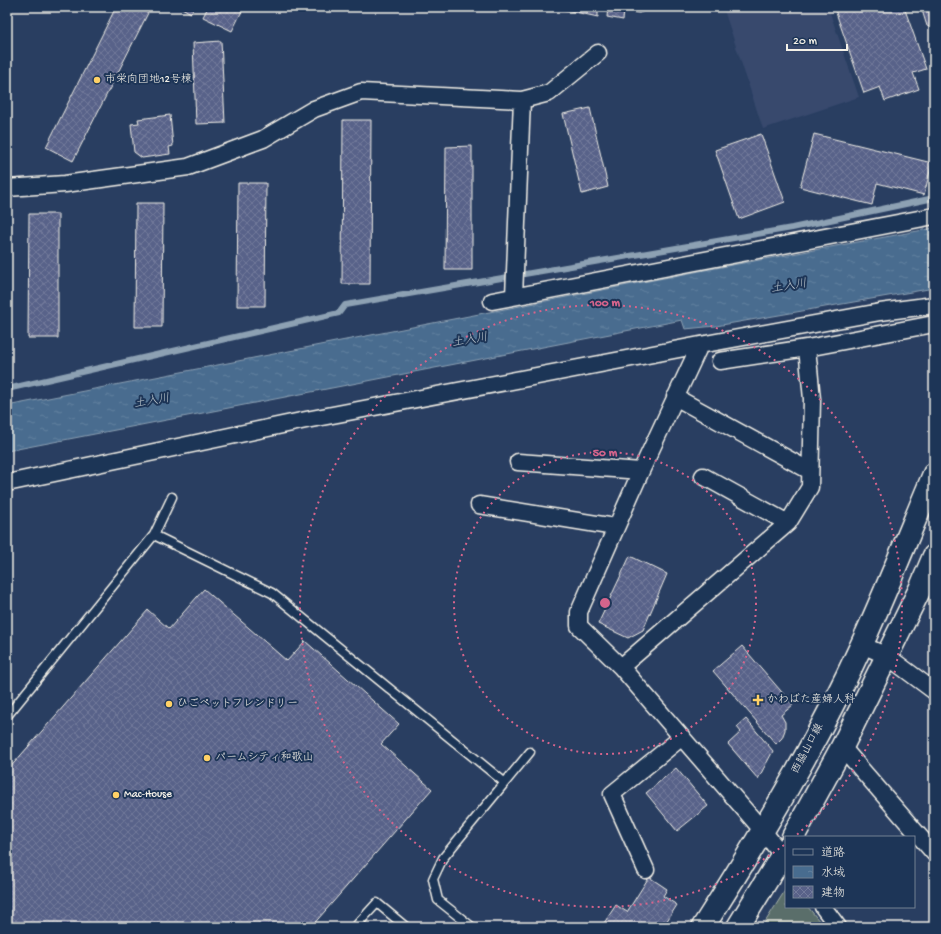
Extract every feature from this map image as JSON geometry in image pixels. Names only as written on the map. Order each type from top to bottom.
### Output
[{"type":"street","points":[[7,188],[65,184],[188,167],[263,139],[314,109],[361,92],[522,100],[549,93],[598,53]]},
{"type":"street","points":[[514,296],[522,100]]},
{"type":"street","points":[[492,301],[934,216]]},
{"type":"street","points":[[7,483],[306,420],[880,312],[934,305]]},
{"type":"street","points":[[720,361],[808,348],[934,324]]},
{"type":"street","points":[[700,345],[641,471],[579,612],[579,626],[621,667],[764,831],[785,848]]},
{"type":"street","points":[[621,667],[788,523],[810,487],[812,398],[808,348]]},
{"type":"street","points":[[675,397],[810,471]]},
{"type":"street","points":[[518,462],[641,471]]},
{"type":"street","name":"西脇山口線","points":[[704,927],[764,831],[819,730],[862,645],[934,474]]},
{"type":"street","points":[[703,476],[788,523]]},
{"type":"street","points":[[479,505],[616,527]]},
{"type":"street","points":[[794,836],[842,747],[921,587],[934,556]]},
{"type":"street","points":[[862,645],[887,656],[934,691]]},
{"type":"street","points":[[646,870],[612,794],[682,737]]},
{"type":"street","points":[[842,747],[934,853]]},
{"type":"street","points":[[738,927],[785,853]]},
{"type":"street","points":[[824,908],[838,927]]},
{"type":"lane","points":[[7,716],[154,535],[172,497]]},
{"type":"lane","points":[[154,535],[272,593],[504,782]]},
{"type":"lane","points":[[472,927],[438,900],[433,878],[443,858],[530,752]]},
{"type":"lane","points":[[356,927],[377,903],[406,927]]},
{"type":"shaded area","points":[[723,7],[828,7],[859,97],[763,129]]},
{"type":"green space","points":[[785,891],[785,908],[809,908],[824,927],[762,927]]},
{"type":"water","name":"土入川","points":[[934,228],[934,288],[716,326],[685,329],[682,320],[7,451],[7,406],[705,270]]},
{"type":"building","name":"市栄向団地12号棟","points":[[116,7],[136,7],[148,13],[73,161],[46,147]]},
{"type":"building","points":[[180,7],[194,7],[191,13]]},
{"type":"building","points":[[208,7],[244,7],[232,31],[203,17]]},
{"type":"building","points":[[552,7],[598,7],[598,17]]},
{"type":"building","points":[[608,7],[656,7],[639,13],[624,11],[623,20],[607,17]]},
{"type":"building","points":[[834,7],[904,7],[926,69],[913,73],[919,89],[885,101],[880,87],[864,93]]},
{"type":"building","points":[[921,7],[934,7],[934,29],[927,26]]},
{"type":"building","points":[[221,41],[225,123],[196,124],[193,43]]},
{"type":"building","points":[[590,108],[608,187],[582,194],[563,114]]},
{"type":"building","points":[[170,115],[173,146],[169,147],[170,154],[142,158],[134,152],[131,124],[139,123],[138,119]]},
{"type":"building","points":[[343,120],[371,120],[370,284],[342,284]]},
{"type":"building","points":[[761,134],[785,202],[739,219],[715,150]]},
{"type":"building","points":[[814,134],[932,163],[924,195],[877,183],[872,205],[800,187]]},
{"type":"building","points":[[472,146],[472,270],[445,270],[446,147]]},
{"type":"building","points":[[238,183],[266,183],[265,306],[237,306]]},
{"type":"building","points":[[136,203],[163,203],[162,327],[135,327]]},
{"type":"building","points":[[29,214],[58,214],[58,338],[28,338]]},
{"type":"building","points":[[630,556],[667,574],[643,630],[628,638],[598,624]]},
{"type":"building","name":"パームシティ和歌山","points":[[204,589],[287,661],[305,641],[399,724],[381,744],[432,789],[311,927],[250,927],[246,924],[243,927],[7,927],[7,771],[148,610],[169,629]]},
{"type":"building","points":[[742,646],[793,705],[781,715],[785,722],[785,730],[782,738],[776,744],[713,671]]},
{"type":"building","points":[[746,719],[773,751],[758,779],[728,744],[741,732],[737,727]]},
{"type":"building","points":[[676,768],[708,806],[677,831],[646,793]]},
{"type":"building","points":[[649,877],[667,889],[663,896],[677,905],[663,927],[610,927],[604,923],[616,905],[627,912]]},
{"type":"waterway","points":[[7,389],[339,313],[345,305],[792,228],[934,198]]},
{"type":"place","name":"市栄向団地12号棟","points":[[97,80]]},
{"type":"place","name":"かわばた産婦人科","points":[[758,700]]},
{"type":"place","name":"ひごペットフレンドリー","points":[[169,704]]},
{"type":"place","name":"パームシティ和歌山","points":[[207,758]]},
{"type":"place","name":"Mac-House","points":[[116,795]]}]
